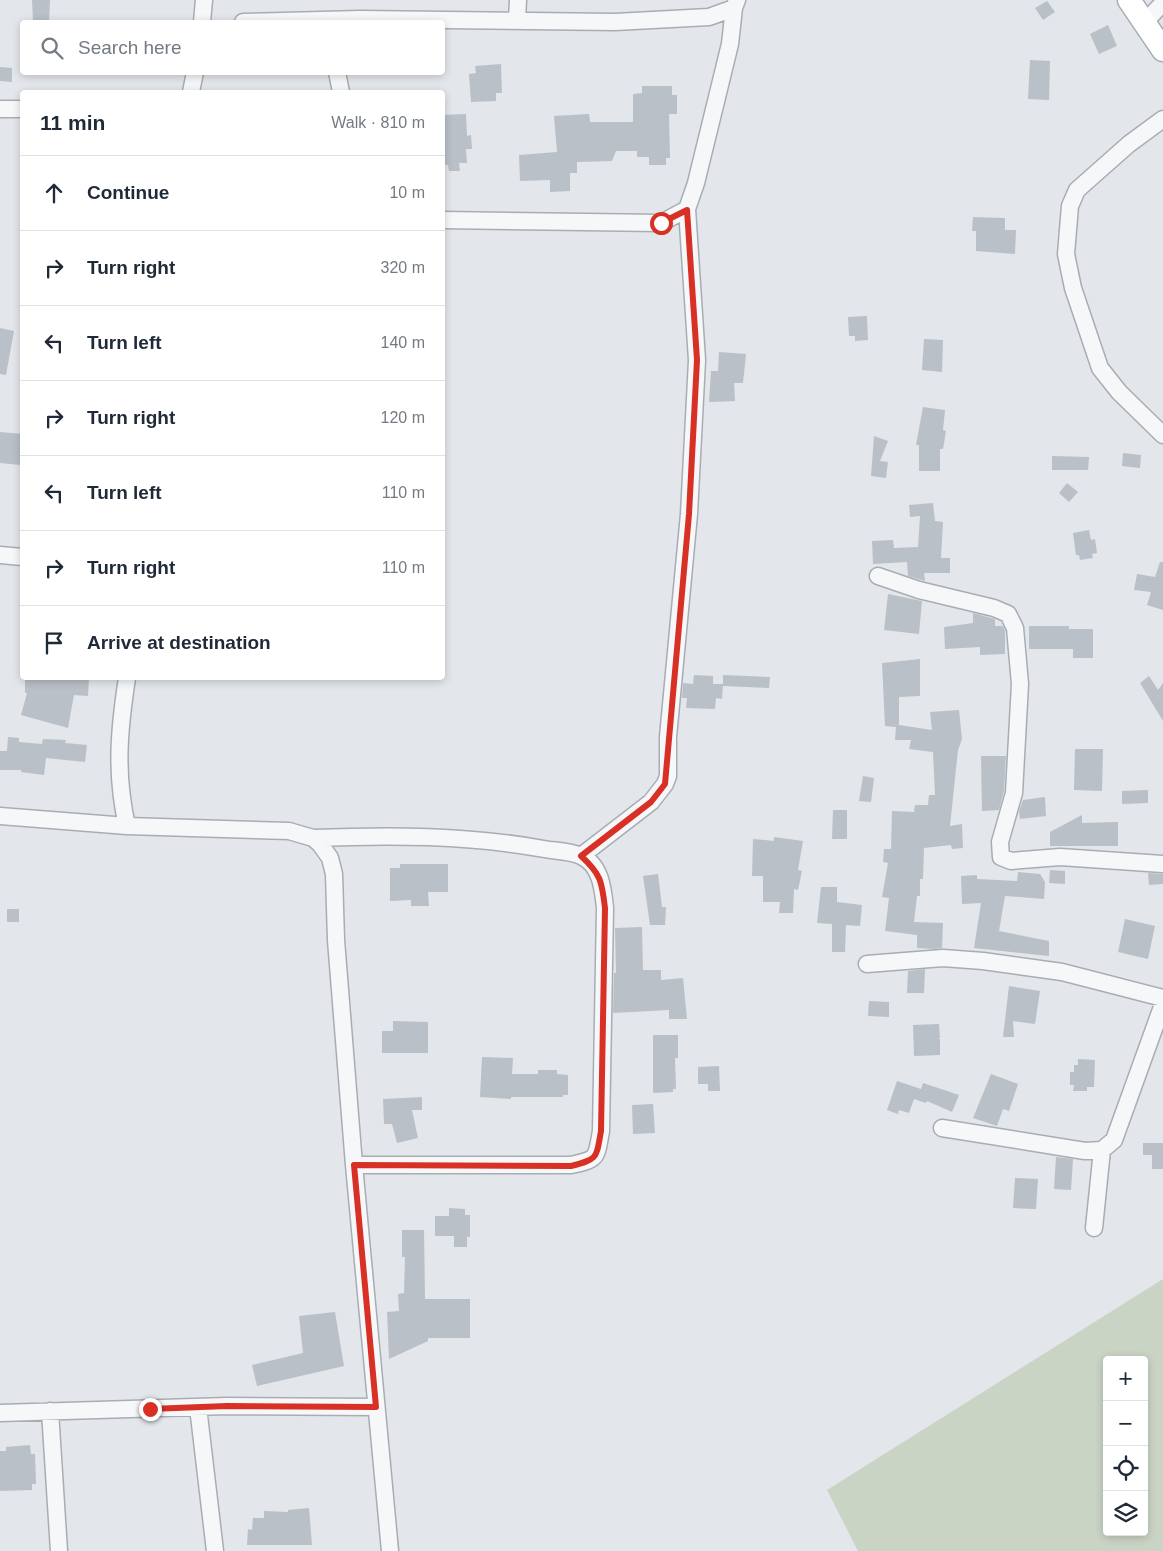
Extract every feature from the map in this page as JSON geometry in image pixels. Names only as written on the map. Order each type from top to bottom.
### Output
[{"type":"street","points":[[202,20],[204,0]]},
{"type":"street","points":[[517,20],[518,0]]},
{"type":"street","points":[[1129,0],[1163,50]]},
{"type":"street","points":[[1144,23],[1163,3]]},
{"type":"street","points":[[445,20],[583,22],[709,17],[736,4]]},
{"type":"street","points":[[581,856],[651,802],[665,784],[668,776],[668,737],[689,514],[697,360],[687,210],[696,183],[730,44],[736,4]]},
{"type":"street","points":[[191,90],[194,75]]},
{"type":"street","points":[[338,75],[341,90]]},
{"type":"street","points":[[0,109],[20,109]]},
{"type":"street","points":[[1163,119],[1129,144],[1086,180],[1077,190],[1070,206],[1066,254],[1073,288],[1100,368],[1119,392],[1163,435]]},
{"type":"street","points":[[445,220],[661,223],[687,210]]},
{"type":"street","points":[[0,555],[20,557]]},
{"type":"street","points":[[878,576],[919,590],[994,608],[1008,614],[1015,628],[1020,684],[1014,784],[1000,842],[1001,858],[1011,861],[1060,858],[1163,864]]},
{"type":"street","points":[[127,680],[118,754],[120,794],[127,826]]},
{"type":"street","points":[[0,816],[127,826],[289,831],[313,838],[379,835],[463,838],[526,846],[581,856],[596,870],[602,887],[605,908],[601,1131],[597,1153],[591,1161],[571,1166],[354,1165]]},
{"type":"street","points":[[313,838],[330,858],[334,874],[336,940],[354,1165],[390,1551]]},
{"type":"street","points":[[867,964],[943,958],[983,961],[1062,972],[1163,998]]},
{"type":"street","points":[[942,1128],[1085,1151],[1102,1150],[1114,1140],[1163,1004]]},
{"type":"street","points":[[1094,1228],[1102,1150]]},
{"type":"street","points":[[0,1413],[198,1407],[376,1407]]},
{"type":"street","points":[[198,1407],[215,1551]]},
{"type":"street","points":[[50,1411],[60,1551]]},
{"type":"green space","points":[[1163,1279],[1163,1551],[858,1551],[827,1490]]},
{"type":"building","points":[[32,0],[50,0],[49,20],[33,20]]},
{"type":"building","points":[[1047,1],[1055,12],[1043,20],[1035,8]]},
{"type":"building","points":[[1108,25],[1117,46],[1099,54],[1090,34]]},
{"type":"building","points":[[1030,60],[1050,61],[1049,100],[1028,99]]},
{"type":"building","points":[[501,64],[502,93],[496,93],[496,101],[471,102],[469,74],[476,73],[475,66]]},
{"type":"building","points":[[0,67],[12,68],[12,82],[0,81]]},
{"type":"building","points":[[642,86],[672,86],[672,95],[677,95],[677,114],[669,114],[670,158],[666,158],[666,165],[649,165],[649,157],[637,157],[637,151],[616,151],[612,161],[577,162],[577,173],[570,173],[570,191],[550,192],[550,180],[520,181],[519,155],[557,152],[554,116],[589,114],[590,122],[633,122],[633,94],[642,93]]},
{"type":"building","points":[[466,114],[467,136],[471,135],[472,149],[466,149],[467,163],[459,163],[460,171],[449,171],[448,165],[445,165],[445,115]]},
{"type":"building","points":[[973,217],[1005,218],[1005,230],[1016,230],[1015,254],[976,251],[976,231],[972,231]]},
{"type":"building","points":[[867,316],[868,340],[855,341],[855,336],[849,336],[848,317]]},
{"type":"building","points":[[0,328],[14,331],[6,375],[0,374]]},
{"type":"building","points":[[924,339],[943,340],[942,372],[922,370]]},
{"type":"building","points":[[719,352],[746,354],[743,383],[734,383],[735,401],[709,402],[711,371],[718,371]]},
{"type":"building","points":[[923,407],[945,410],[943,430],[946,431],[943,449],[940,449],[940,471],[919,471],[919,445],[916,445]]},
{"type":"building","points":[[0,432],[20,434],[20,465],[0,463]]},
{"type":"building","points":[[874,436],[888,441],[880,461],[888,462],[886,478],[871,476]]},
{"type":"building","points":[[1123,453],[1141,455],[1140,468],[1122,466]]},
{"type":"building","points":[[1052,456],[1089,457],[1088,470],[1052,470]]},
{"type":"building","points":[[1067,483],[1078,492],[1069,502],[1059,493]]},
{"type":"building","points":[[933,503],[935,521],[943,522],[941,558],[950,558],[950,573],[924,573],[925,581],[908,576],[907,562],[873,564],[872,541],[893,540],[894,548],[918,547],[920,516],[910,517],[909,505]]},
{"type":"building","points":[[1089,530],[1091,540],[1095,539],[1097,553],[1092,554],[1093,558],[1080,560],[1079,555],[1076,555],[1073,533]]},
{"type":"building","points":[[1160,562],[1163,562],[1163,610],[1147,605],[1151,592],[1134,590],[1137,574],[1155,577]]},
{"type":"building","points":[[888,594],[922,601],[919,634],[884,630]]},
{"type":"building","points":[[973,613],[995,619],[995,626],[1003,626],[1005,631],[1005,654],[980,655],[980,647],[945,649],[944,627],[973,623]]},
{"type":"building","points":[[1029,626],[1069,626],[1069,629],[1093,629],[1093,658],[1073,658],[1073,649],[1029,649]]},
{"type":"building","points":[[920,659],[920,696],[899,697],[899,725],[932,730],[930,712],[959,710],[962,739],[958,750],[950,826],[962,824],[963,848],[952,849],[951,845],[924,848],[923,879],[920,879],[920,896],[917,896],[914,922],[943,923],[942,948],[935,949],[917,948],[917,935],[885,931],[889,898],[882,897],[888,863],[883,862],[884,849],[891,849],[892,811],[914,812],[915,805],[928,805],[929,795],[935,795],[933,752],[909,749],[911,740],[895,740],[896,727],[885,726],[882,663]]},
{"type":"building","points":[[694,675],[713,676],[713,684],[723,684],[722,699],[716,698],[715,709],[686,708],[687,698],[682,698],[683,683],[693,684]]},
{"type":"building","points":[[723,675],[770,677],[769,688],[723,686]]},
{"type":"building","points":[[1149,676],[1158,690],[1163,683],[1163,721],[1140,683]]},
{"type":"building","points":[[25,680],[89,680],[88,696],[74,695],[68,728],[21,715],[27,693],[25,693]]},
{"type":"building","points":[[8,737],[19,738],[19,742],[42,744],[43,739],[66,740],[65,743],[87,745],[85,762],[46,758],[44,775],[21,772],[21,770],[0,770],[0,751],[7,751]]},
{"type":"building","points":[[1075,749],[1103,749],[1102,791],[1074,790]]},
{"type":"building","points":[[981,756],[1006,756],[1004,791],[999,810],[982,811]]},
{"type":"building","points":[[863,776],[874,778],[871,802],[859,801]]},
{"type":"building","points":[[1148,790],[1148,803],[1122,804],[1122,791]]},
{"type":"building","points":[[1045,797],[1046,816],[1020,819],[1019,811],[1023,800]]},
{"type":"building","points":[[833,810],[847,810],[847,839],[832,839]]},
{"type":"building","points":[[1082,815],[1082,823],[1118,822],[1118,846],[1050,846],[1050,832]]},
{"type":"building","points":[[774,837],[803,841],[798,870],[802,871],[798,890],[794,889],[793,913],[779,913],[780,902],[763,902],[763,876],[752,876],[753,839],[774,841]]},
{"type":"building","points":[[400,864],[448,864],[448,892],[428,892],[429,906],[411,906],[411,900],[390,901],[390,868],[400,868]]},
{"type":"building","points":[[1050,870],[1065,871],[1065,884],[1049,883]]},
{"type":"building","points":[[1018,872],[1040,874],[1045,882],[1044,899],[1005,896],[999,931],[1049,941],[1049,956],[974,948],[981,903],[962,904],[961,876],[977,875],[977,879],[1017,881]]},
{"type":"building","points":[[1148,873],[1163,874],[1163,884],[1149,885]]},
{"type":"building","points":[[658,874],[662,907],[666,907],[665,925],[650,925],[643,876]]},
{"type":"building","points":[[821,887],[837,887],[837,902],[862,905],[860,926],[846,925],[845,952],[832,952],[832,924],[817,923]]},
{"type":"building","points":[[7,909],[19,909],[19,922],[7,922]]},
{"type":"building","points":[[1125,919],[1155,926],[1148,959],[1118,952]]},
{"type":"building","points":[[642,927],[643,970],[661,970],[661,980],[683,978],[687,1019],[669,1019],[669,1010],[613,1013],[614,973],[616,973],[615,928]]},
{"type":"building","points":[[925,969],[924,993],[907,993],[908,971]]},
{"type":"building","points":[[1009,986],[1040,991],[1035,1024],[1013,1021],[1014,1037],[1003,1037]]},
{"type":"building","points":[[869,1001],[889,1002],[889,1017],[868,1016]]},
{"type":"building","points":[[393,1021],[428,1022],[428,1053],[382,1053],[382,1031],[393,1031]]},
{"type":"building","points":[[939,1024],[940,1038],[937,1038],[940,1039],[940,1055],[914,1056],[913,1025]]},
{"type":"building","points":[[653,1035],[678,1035],[678,1058],[675,1058],[676,1089],[673,1089],[673,1092],[653,1093]]},
{"type":"building","points":[[482,1057],[513,1058],[512,1074],[538,1074],[538,1070],[557,1070],[557,1074],[568,1075],[568,1095],[563,1095],[563,1097],[511,1097],[511,1099],[480,1097]]},
{"type":"building","points":[[1078,1059],[1095,1060],[1094,1087],[1087,1087],[1087,1091],[1073,1091],[1074,1085],[1070,1085],[1070,1072],[1074,1072],[1074,1065],[1078,1065]]},
{"type":"building","points":[[719,1066],[720,1091],[708,1091],[708,1084],[698,1084],[698,1067]]},
{"type":"building","points":[[991,1074],[1018,1084],[1009,1111],[1003,1109],[997,1126],[973,1118]]},
{"type":"building","points":[[897,1081],[921,1089],[923,1083],[959,1095],[952,1112],[927,1101],[926,1103],[914,1099],[909,1113],[899,1110],[898,1114],[887,1110]]},
{"type":"building","points":[[422,1097],[422,1110],[412,1110],[418,1138],[397,1143],[392,1124],[384,1124],[383,1099]]},
{"type":"building","points":[[653,1104],[655,1133],[633,1134],[632,1105]]},
{"type":"building","points":[[1143,1143],[1163,1143],[1163,1169],[1152,1169],[1152,1155],[1143,1155]]},
{"type":"building","points":[[1056,1157],[1073,1159],[1071,1190],[1054,1189]]},
{"type":"building","points":[[1015,1178],[1038,1179],[1036,1209],[1013,1208]]},
{"type":"building","points":[[449,1208],[465,1209],[465,1215],[470,1215],[470,1237],[467,1237],[467,1247],[454,1247],[454,1236],[435,1236],[435,1216],[449,1216]]},
{"type":"building","points":[[402,1230],[424,1230],[425,1299],[470,1299],[470,1338],[428,1338],[428,1341],[389,1359],[387,1312],[399,1311],[398,1294],[404,1293],[405,1257],[402,1257]]},
{"type":"building","points":[[335,1312],[344,1366],[257,1386],[252,1365],[303,1353],[299,1316]]},
{"type":"building","points":[[30,1445],[31,1454],[35,1454],[36,1484],[32,1484],[32,1490],[0,1491],[0,1451],[6,1451],[6,1447]]},
{"type":"building","points":[[309,1508],[312,1545],[247,1545],[248,1529],[252,1530],[253,1518],[264,1518],[264,1511],[288,1512],[288,1510]]},
{"type":"route","points":[[150,1409],[227,1406],[376,1407],[354,1165],[571,1166],[591,1161],[597,1153],[601,1131],[605,908],[602,887],[596,870],[581,856],[651,802],[665,784],[668,776],[668,737],[673,701],[689,514],[697,360],[687,210],[661,223]]}]
